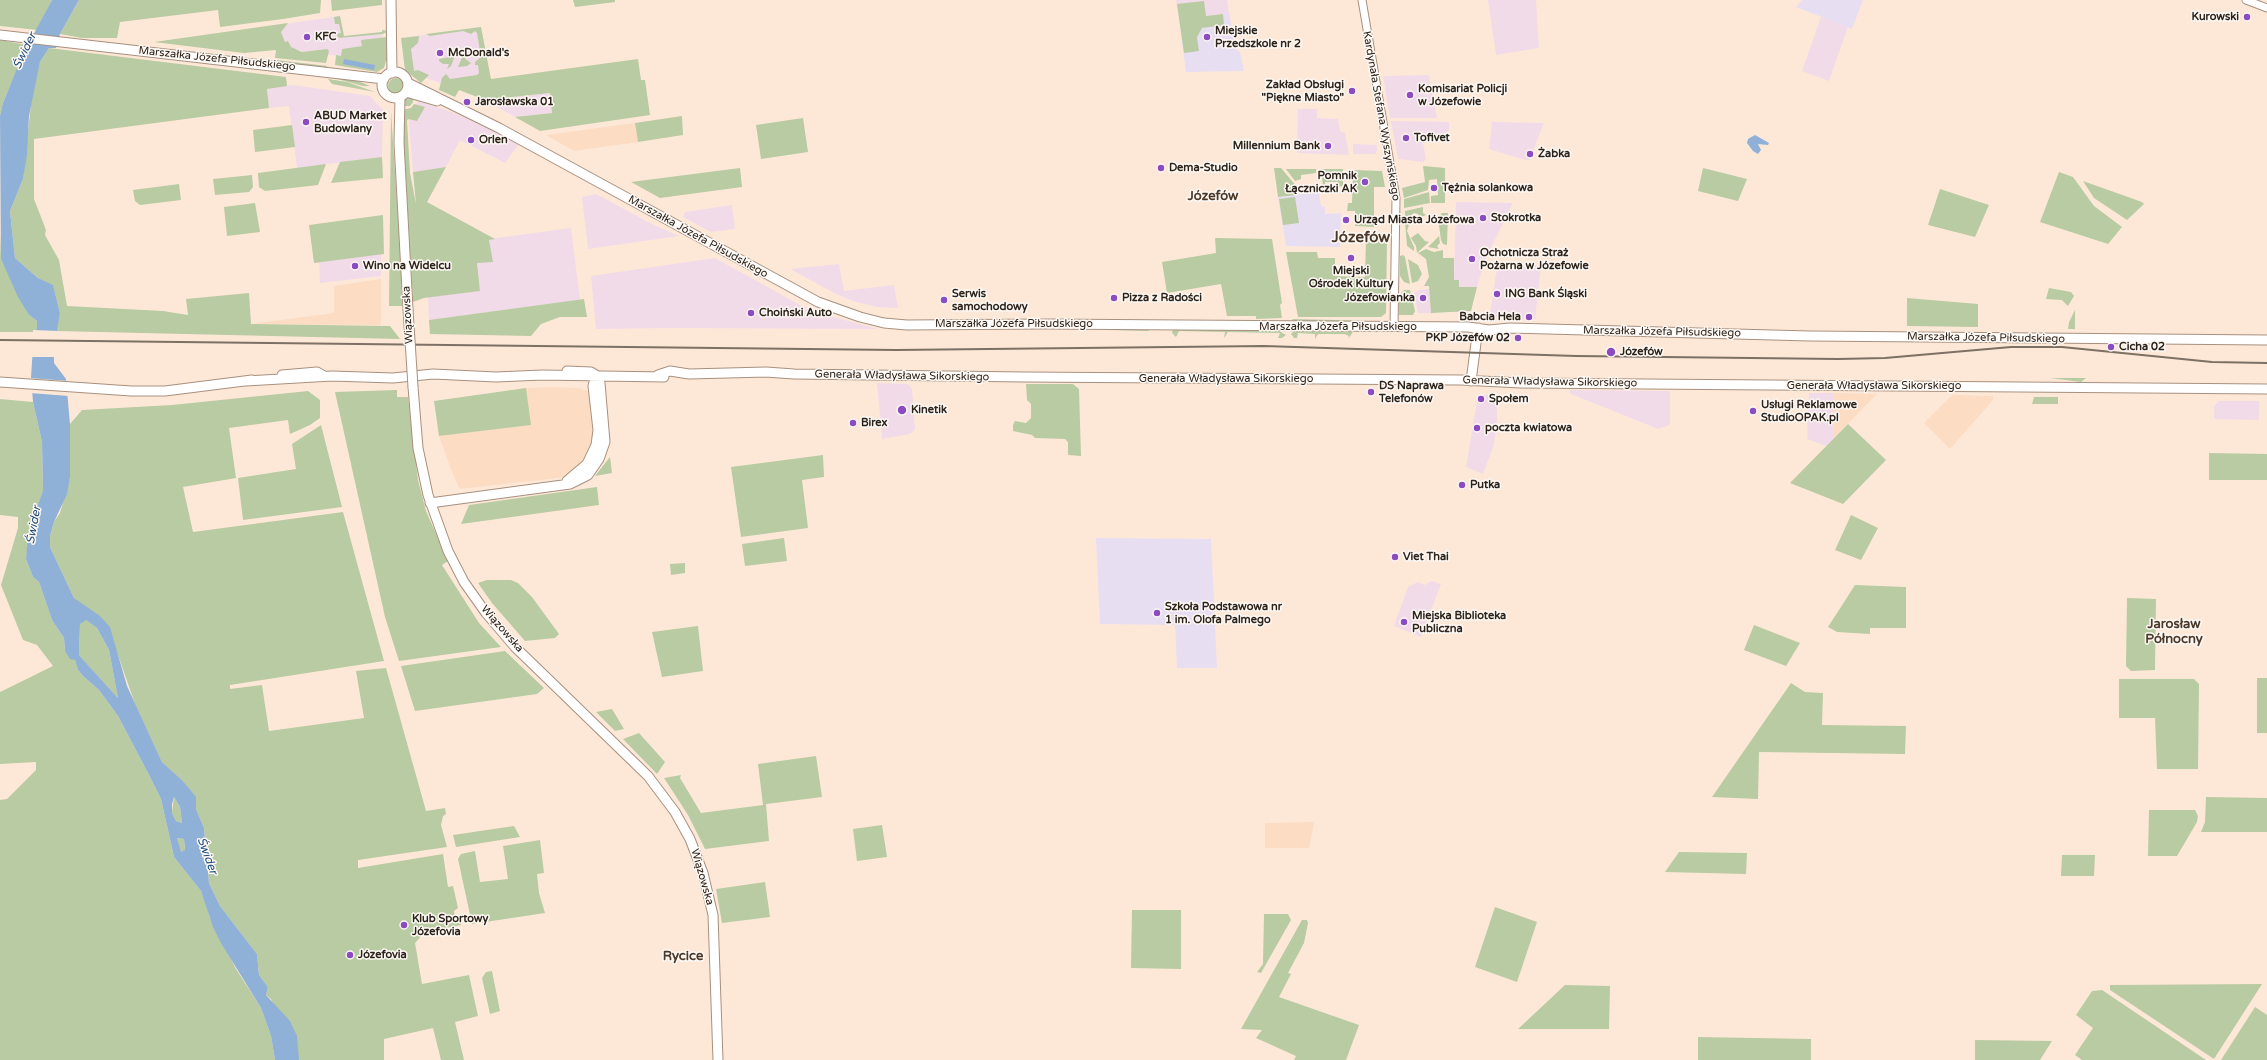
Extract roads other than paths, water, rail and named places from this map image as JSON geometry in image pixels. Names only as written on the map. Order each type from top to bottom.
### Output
[{"type":"main road","points":[[391,0],[393,34],[389,78],[401,93]]},
{"type":"main road","name":"Marszałka Józefa Piłsudskiego","points":[[0,35],[389,78]]},
{"type":"main road","points":[[389,78],[405,77],[401,93]]},
{"type":"main road","name":"Marszałka Józefa Piłsudskiego","points":[[401,93],[461,109],[499,128],[807,296],[831,307],[875,321],[907,325],[1043,324],[1394,327],[1810,336],[2267,340]]},
{"type":"main road","name":"Wiązowska","points":[[401,93],[399,143],[412,387],[418,448],[430,503],[442,536],[456,567],[486,613],[515,647],[648,776],[684,825],[704,873],[713,915],[718,1060]]},
{"type":"main road","points":[[1471,380],[1478,328]]},
{"type":"main road","name":"Generała Władysława Sikorskiego","points":[[0,382],[75,388],[166,391],[313,372],[319,372],[324,376],[369,376],[394,378],[411,375],[496,377],[542,375],[573,377],[596,375],[658,375],[679,377],[689,374],[743,372],[1031,377],[1471,380],[1481,383],[2267,389]]},
{"type":"main road","points":[[430,503],[560,484],[570,484],[588,475],[603,451],[605,433],[600,383],[596,375]]},
{"type":"street","name":"Kardynała Stefana Wyszyńskiego","points":[[1362,0],[1396,198],[1394,327]]},
{"type":"street","points":[[2246,0],[2267,8]]},
{"type":"water","name":"Świder","points":[[52,0],[79,0],[60,34],[56,48],[49,48],[40,62],[29,116],[27,155],[23,179],[10,211],[15,258],[38,278],[53,285],[60,313],[54,348],[54,363],[66,379],[70,424],[70,477],[67,494],[54,522],[50,536],[50,547],[74,598],[100,616],[110,627],[127,686],[162,762],[183,781],[196,797],[196,809],[204,828],[209,883],[220,906],[257,954],[259,975],[268,987],[266,995],[290,1021],[297,1036],[299,1060],[275,1060],[271,1036],[261,1008],[221,943],[213,927],[201,891],[174,857],[161,799],[118,716],[99,690],[78,670],[75,660],[70,659],[65,651],[64,638],[52,620],[39,582],[33,577],[26,559],[28,536],[43,490],[42,442],[33,402],[31,377],[34,332],[37,329],[37,321],[29,315],[18,297],[1,259],[0,116],[3,103],[22,56]],"holes":[[[86,620],[97,628],[109,650],[118,698],[79,655],[80,624]],[[174,797],[180,807],[182,823],[176,821],[172,813]],[[177,838],[184,839],[185,850],[181,852]]]},
{"type":"water","points":[[344,59],[375,65],[374,70],[343,64]]},
{"type":"water","points":[[1755,135],[1769,143],[1768,145],[1758,144],[1761,150],[1758,154],[1753,151],[1747,143],[1748,139]]},
{"type":"railway","points":[[0,340],[896,350],[1264,346],[1576,356],[1838,359],[1885,358],[2011,347],[2062,347],[2212,362],[2267,363]]},
{"type":"place","name":"Kurowski","points":[[2247,17]]},
{"type":"place","name":"KFC","points":[[307,37]]},
{"type":"place","name":"Miejskie Przedszkole nr 2","points":[[1207,37]]},
{"type":"place","name":"McDonald's","points":[[440,53]]},
{"type":"place","name":"Zakład Obsługi \"Piękne Miasto\"","points":[[1352,91]]},
{"type":"place","name":"Komisariat Policji w Józefowie","points":[[1410,95]]},
{"type":"place","name":"Jarosławska 01","points":[[467,102]]},
{"type":"place","name":"ABUD Market Budowlany","points":[[306,122]]},
{"type":"place","name":"Tofivet","points":[[1406,138]]},
{"type":"place","name":"Orlen","points":[[471,140]]},
{"type":"place","name":"Millennium Bank","points":[[1328,146]]},
{"type":"place","name":"Żabka","points":[[1530,154]]},
{"type":"place","name":"Dema-Studio","points":[[1161,168]]},
{"type":"place","name":"Pomnik Łączniczki AK","points":[[1365,182]]},
{"type":"place","name":"Tężnia solankowa","points":[[1434,188]]},
{"type":"place","name":"Stokrotka","points":[[1483,218]]},
{"type":"place","name":"Urząd Miasta Józefowa","points":[[1346,220]]},
{"type":"place","name":"Miejski Ośrodek Kultury","points":[[1351,258]]},
{"type":"place","name":"Ochotnicza Straż Pożarna w Józefowie","points":[[1472,259]]},
{"type":"place","name":"Wino na Widelcu","points":[[355,266]]},
{"type":"place","name":"ING Bank Śląski","points":[[1497,294]]},
{"type":"place","name":"Pizza z Radości","points":[[1114,298]]},
{"type":"place","name":"Józefowianka","points":[[1423,298]]},
{"type":"place","name":"Serwis samochodowy","points":[[944,300]]},
{"type":"place","name":"Choiński Auto","points":[[751,313]]},
{"type":"place","name":"Babcia Hela","points":[[1529,317]]},
{"type":"place","name":"PKP Józefów 02","points":[[1518,338]]},
{"type":"place","name":"Cicha 02","points":[[2111,347]]},
{"type":"place","name":"Józefów","points":[[1611,352]]},
{"type":"place","name":"DS Naprawa Telefonów","points":[[1371,392]]},
{"type":"place","name":"Społem","points":[[1481,399]]},
{"type":"place","name":"Kinetik","points":[[902,410]]},
{"type":"place","name":"Usługi Reklamowe StudioOPAK.pl","points":[[1753,411]]},
{"type":"place","name":"Birex","points":[[853,423]]},
{"type":"place","name":"poczta kwiatowa","points":[[1477,428]]},
{"type":"place","name":"Putka","points":[[1462,485]]},
{"type":"place","name":"Viet Thai","points":[[1395,557]]},
{"type":"place","name":"Szkoła Podstawowa nr 1 im. Olofa Palmego","points":[[1157,613]]},
{"type":"place","name":"Miejska Biblioteka Publiczna","points":[[1404,622]]},
{"type":"place","name":"Klub Sportowy Józefovia","points":[[404,925]]},
{"type":"place","name":"Józefovia","points":[[350,955]]},
{"type":"district","name":"Józefów","points":[[1213,197]]},
{"type":"district","name":"Józefów","points":[[1361,238]]},
{"type":"district","name":"Jarosław Północny","points":[[2174,632]]},
{"type":"district","name":"Rycice","points":[[683,957]]}]
